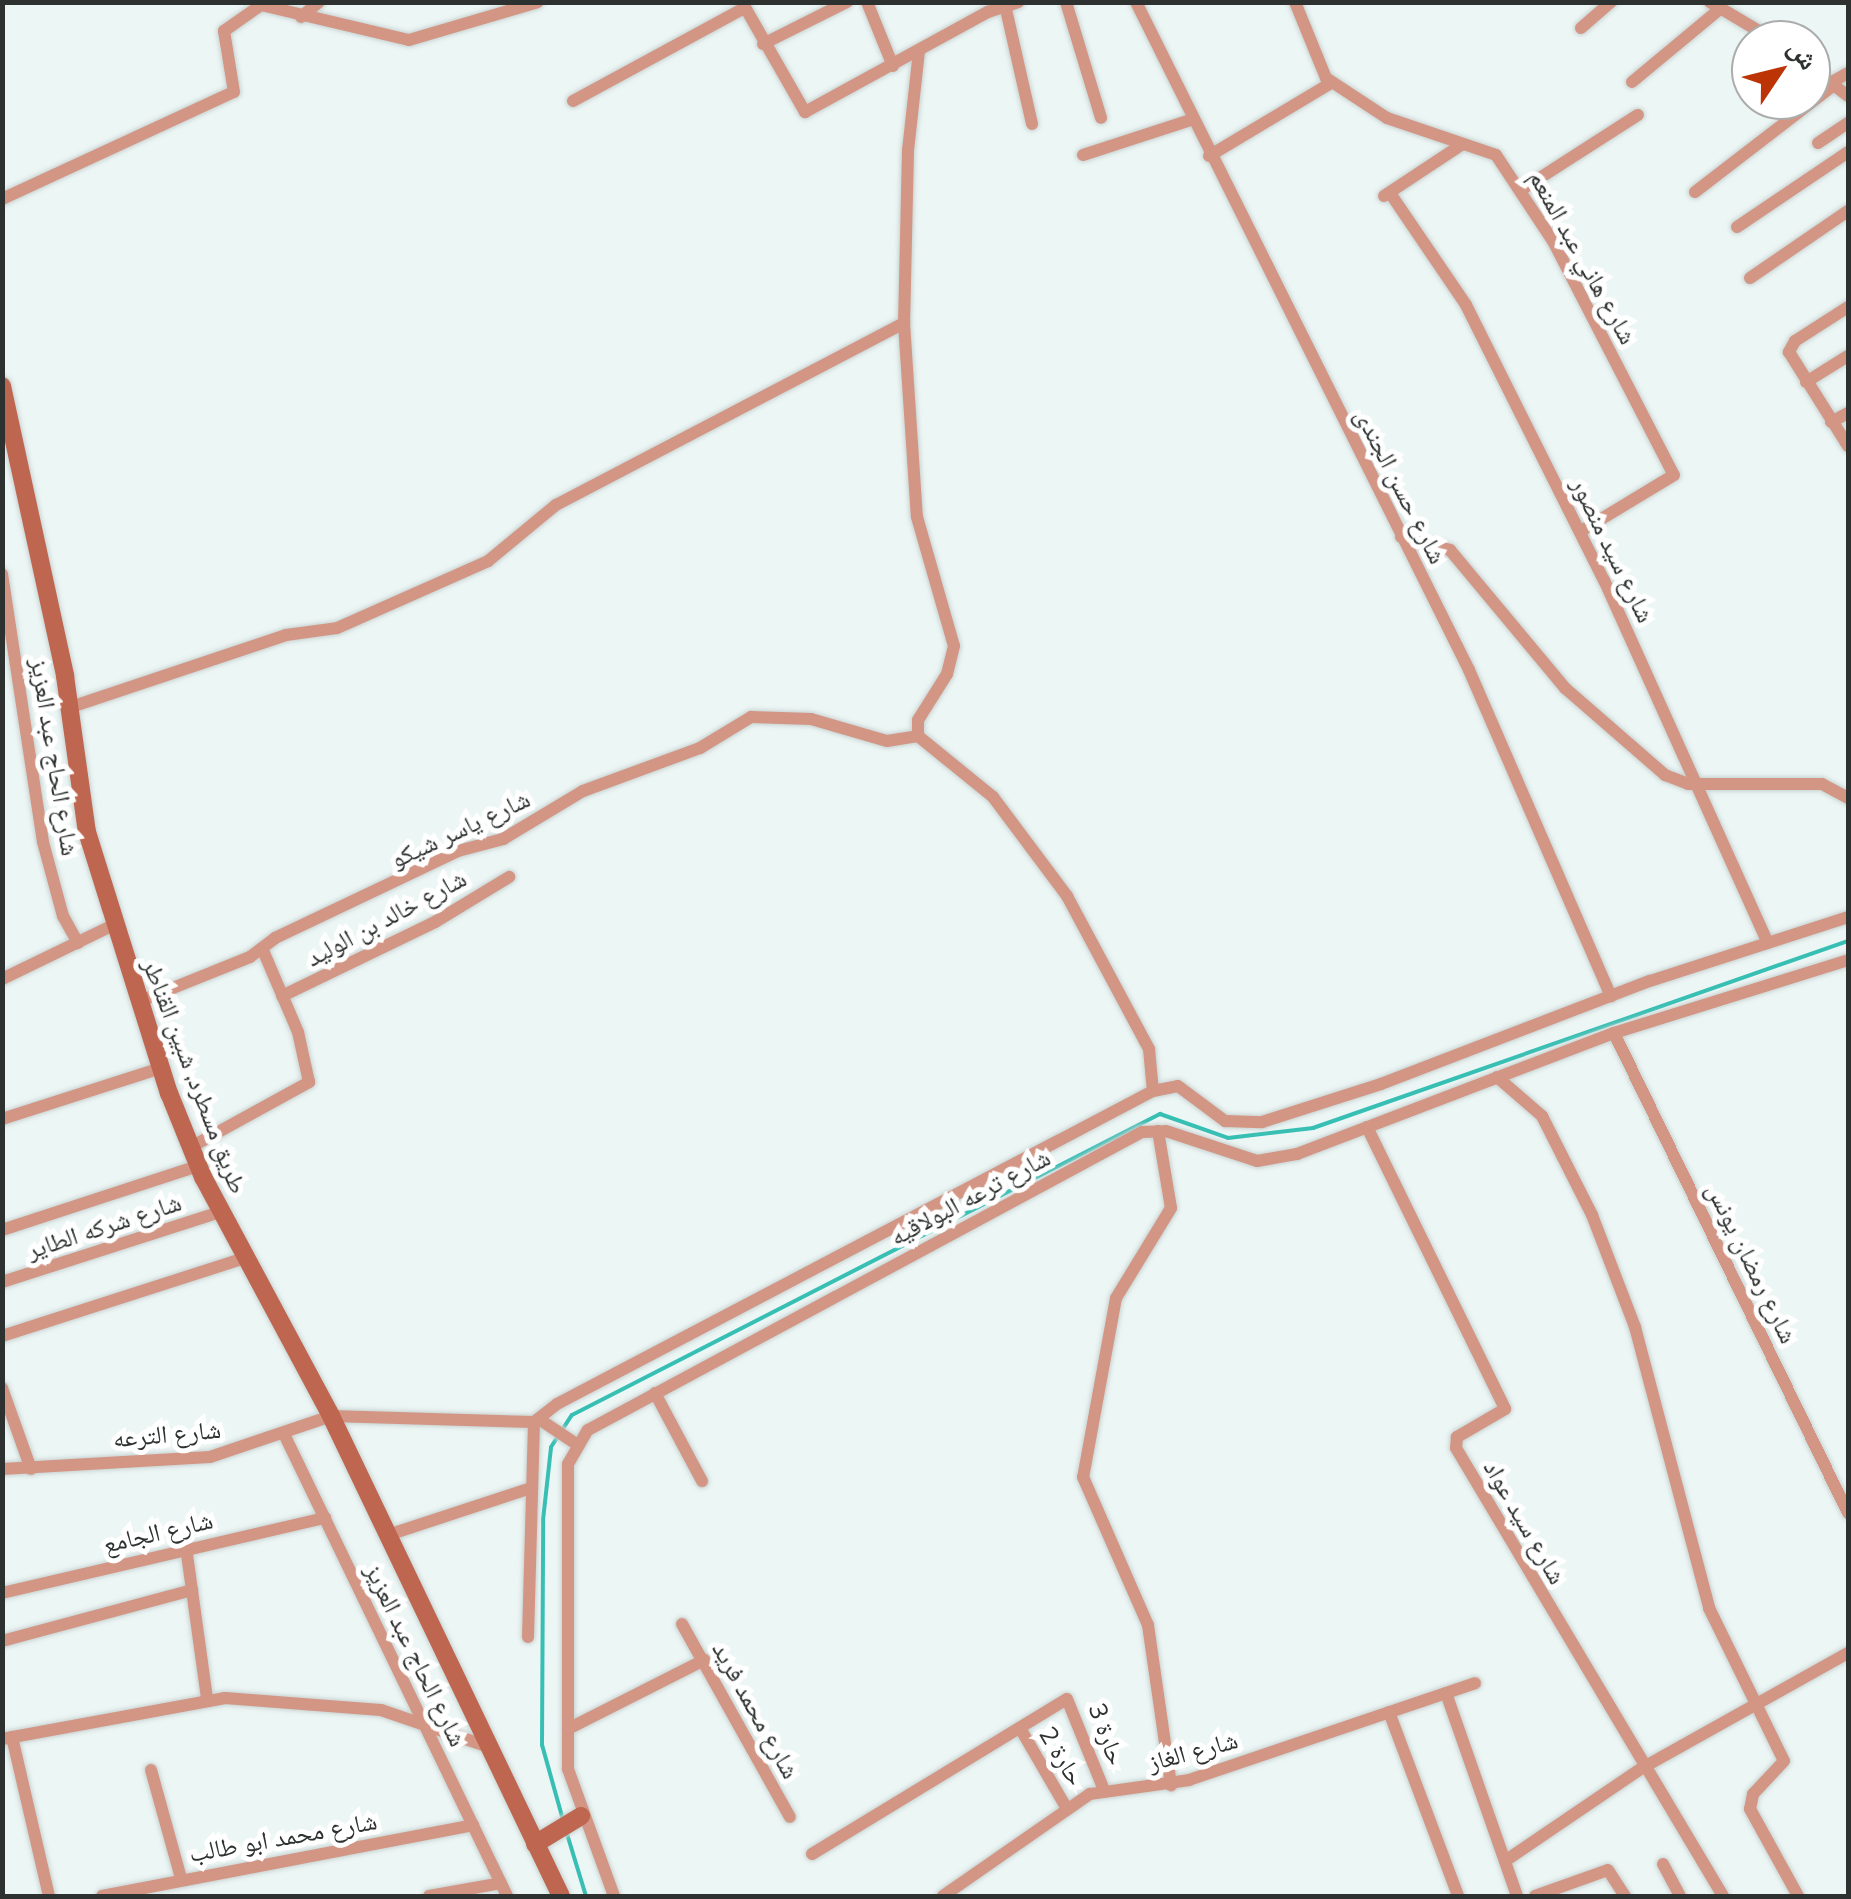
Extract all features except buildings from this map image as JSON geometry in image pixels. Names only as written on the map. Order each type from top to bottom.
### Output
[{"type":"main road","name":"طريق مسطرد, شبين القناطر","points":[[2,386],[70,707],[88,832],[109,927],[161,1068],[220,1212],[324,1418],[388,1534],[560,1896]]},
{"type":"main road","points":[[535,1844],[578,1818]]},
{"type":"street","points":[[301,18],[319,2]]},
{"type":"street","points":[[2,199],[234,92],[224,32],[252,9],[269,4],[301,18],[409,40],[538,2]]},
{"type":"street","points":[[763,44],[819,8],[847,2]]},
{"type":"street","points":[[867,2],[893,66]]},
{"type":"street","points":[[1066,2],[1101,118]]},
{"type":"street","name":"شارع حسن الجندى","points":[[1136,2],[1191,120],[1522,782],[1611,996]]},
{"type":"street","name":"شارع هاني عبد المنعم","points":[[1296,2],[1314,61],[1331,83],[1386,118],[1462,145],[1478,144],[1496,155],[1522,190],[1674,475],[1580,532]]},
{"type":"street","points":[[1581,28],[1611,2]]},
{"type":"street","points":[[572,101],[743,6],[805,112],[1012,4],[1032,124]]},
{"type":"street","points":[[1632,82],[1715,6],[1739,20]]},
{"type":"street","points":[[919,51],[908,150],[904,323],[918,517],[954,646],[948,674],[918,720],[918,736],[993,798],[1067,896],[1149,1049],[1154,1091],[1178,1086],[1226,1121],[1262,1122],[1611,996],[1848,917]]},
{"type":"street","points":[[1695,192],[1848,73]]},
{"type":"street","points":[[1209,156],[1331,83]]},
{"type":"street","points":[[1832,84],[1848,96]]},
{"type":"street","points":[[1522,190],[1638,115]]},
{"type":"street","points":[[1083,155],[1191,120]]},
{"type":"street","points":[[1818,143],[1848,123]]},
{"type":"street","name":"شارع سيد منصور","points":[[1462,145],[1386,194],[1458,290],[1580,532],[1768,942]]},
{"type":"street","points":[[1737,227],[1848,152]]},
{"type":"street","points":[[1750,278],[1848,211]]},
{"type":"street","points":[[1848,307],[1795,340],[1790,352],[1848,446]]},
{"type":"street","points":[[70,707],[286,635],[337,628],[488,560],[556,506],[904,323]]},
{"type":"street","points":[[1806,382],[1848,356]]},
{"type":"street","points":[[1831,422],[1848,413]]},
{"type":"street","points":[[1401,537],[1444,545],[1581,705],[1650,766],[1675,781],[1822,784],[1848,798]]},
{"type":"street","name":"شارع الحاج عبد العزيز","points":[[2,574],[43,842],[63,916],[82,941]]},
{"type":"street","name":"شارع ياسر شيكو","points":[[138,1002],[262,948],[458,851],[503,840],[583,791],[700,748],[760,714],[811,719],[880,740],[918,736]]},
{"type":"street","name":"شارع خالد بن الوليد","points":[[282,996],[421,930],[509,877]]},
{"type":"street","points":[[2,979],[109,927]]},
{"type":"street","points":[[191,1147],[309,1082],[262,948]]},
{"type":"street","points":[[1171,1785],[1148,1625],[1082,1477],[1116,1298],[1171,1208],[1158,1131],[1257,1161],[1366,1127],[1614,1033],[1848,960]]},
{"type":"street","name":"شارع رمضان يونس","points":[[1614,1033],[1848,1512]]},
{"type":"street","points":[[2,1119],[161,1068]]},
{"type":"street","points":[[1498,1077],[1535,1105],[1592,1215],[1641,1343],[1709,1608],[1784,1766],[1753,1794],[1750,1809],[1798,1896]]},
{"type":"street","name":"شارع ترعه البولاقيه","points":[[324,1418],[540,1422],[1154,1091]]},
{"type":"street","name":"شارع سيد عواد","points":[[1366,1127],[1505,1408],[1457,1436],[1456,1448],[1642,1768],[1723,1896]]},
{"type":"street","name":"شارع ترعه البولاقيه","points":[[571,1441],[1119,1142],[1158,1131]]},
{"type":"street","points":[[2,1230],[198,1166]]},
{"type":"street","name":"شارع شركه الطاير","points":[[2,1282],[220,1212]]},
{"type":"street","points":[[2,1336],[245,1258]]},
{"type":"street","points":[[2,1388],[31,1468]]},
{"type":"street","points":[[655,1394],[702,1480]]},
{"type":"street","name":"شارع الترعه","points":[[2,1469],[210,1457],[324,1418]]},
{"type":"street","points":[[528,1637],[531,1488],[540,1422],[571,1441],[568,1769],[578,1818],[614,1896]]},
{"type":"street","name":"شارع الحاج عبد العزيز","points":[[290,1432],[325,1518],[504,1890]]},
{"type":"street","points":[[388,1534],[531,1488]]},
{"type":"street","name":"شارع الجامع","points":[[2,1593],[186,1547],[325,1518]]},
{"type":"street","points":[[186,1547],[207,1699]]},
{"type":"street","points":[[2,1640],[192,1590]]},
{"type":"street","name":"شارع محمد فريد","points":[[682,1624],[790,1817]]},
{"type":"street","points":[[1505,1862],[1642,1768],[1848,1653]]},
{"type":"street","points":[[568,1730],[704,1660]]},
{"type":"street","name":"شارع الغاز","points":[[943,1896],[1066,1806],[1104,1790],[1171,1785],[1475,1682]]},
{"type":"street","points":[[1446,1693],[1517,1896]]},
{"type":"street","points":[[49,1896],[7,1738],[207,1699],[330,1703],[424,1721],[486,1746]]},
{"type":"street","name":"حارة 3","points":[[1020,1728],[1065,1700],[1072,1702],[1104,1790]]},
{"type":"street","points":[[1390,1712],[1458,1896]]},
{"type":"street","points":[[812,1854],[1020,1728]]},
{"type":"street","name":"حارة 2","points":[[1020,1728],[1066,1806]]},
{"type":"street","points":[[150,1770],[181,1878]]},
{"type":"street","name":"شارع محمد ابو طالب","points":[[102,1896],[473,1825]]},
{"type":"street","points":[[1662,1864],[1680,1896]]},
{"type":"street","points":[[1535,1896],[1566,1891],[1604,1870],[1614,1874],[1624,1896]]},
{"type":"street","points":[[429,1896],[504,1890]]},
{"type":"waterway","points":[[563,1820],[542,1745],[543,1520],[551,1447],[572,1415],[1160,1114],[1228,1138],[1313,1128],[1848,941]]},
{"type":"waterway","points":[[567,1834],[586,1896]]}]
